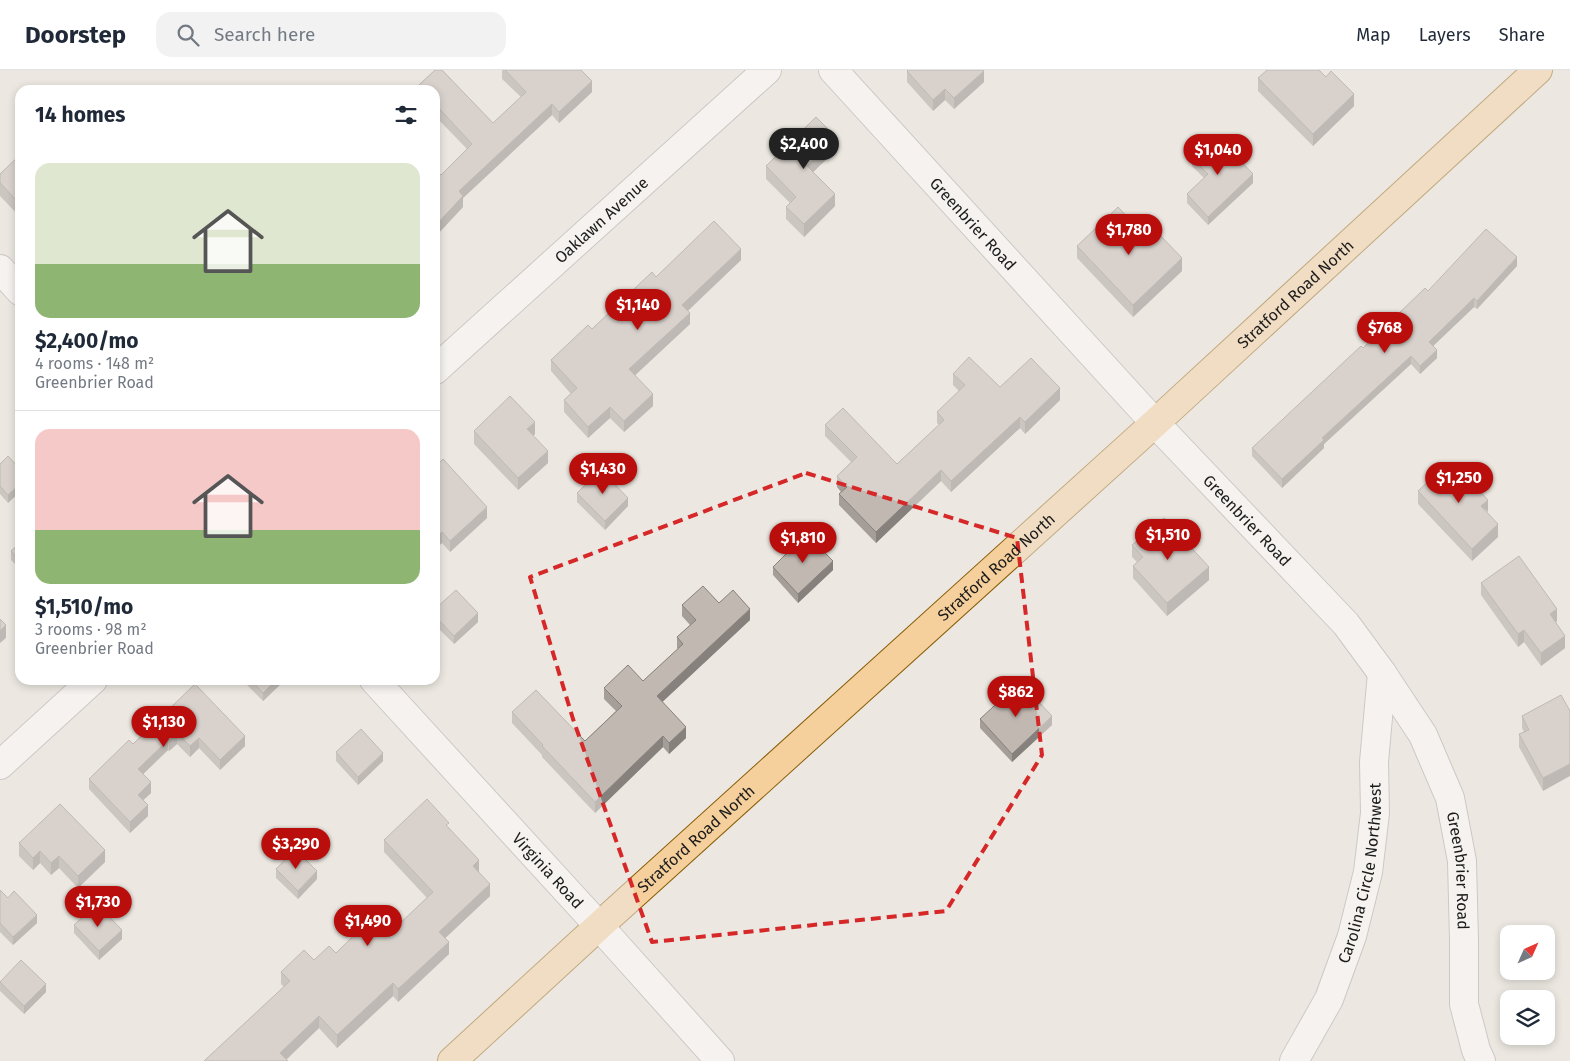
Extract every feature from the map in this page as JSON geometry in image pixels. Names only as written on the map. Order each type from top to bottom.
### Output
[{"type":"main road","name":"Stratford Road North","points":[[452,1061],[1155,423],[1538,70]]},
{"type":"street","name":"Oaklawn Avenue","points":[[440,365],[767,70]]},
{"type":"street","name":"Greenbrier Road","points":[[833,70],[1155,423],[1346,624],[1423,734],[1450,798],[1462,861],[1464,1004],[1476,1050],[1481,1061]]},
{"type":"street","points":[[0,269],[15,286]]},
{"type":"street","name":"Carolina Circle Northwest","points":[[1294,1061],[1329,999],[1352,936],[1368,872],[1375,813],[1374,762],[1382,673]]},
{"type":"street","points":[[0,765],[88,685]]},
{"type":"street","name":"Virginia Road","points":[[379,685],[720,1061]]},
{"type":"highlighted area","points":[[806,473],[1017,538],[1042,755],[946,911],[652,942],[573,719],[530,577]]},
{"type":"building","points":[[435,70],[442,70],[493,123],[526,92],[505,70],[581,70],[592,81],[559,112],[552,104],[459,191],[463,196],[440,221],[440,174],[472,144],[440,109],[440,85],[419,85]]},
{"type":"building","points":[[908,70],[984,71],[954,98],[945,89],[933,100]]},
{"type":"building","points":[[1267,70],[1319,70],[1326,77],[1331,71],[1354,94],[1313,134],[1258,78]]},
{"type":"building","points":[[816,117],[836,137],[807,166],[835,194],[804,224],[786,207],[796,197],[766,166]]},
{"type":"building","points":[[1216,135],[1253,174],[1208,217],[1187,194],[1208,174],[1192,158]]},
{"type":"building","points":[[15,160],[15,199],[0,183],[0,174]]},
{"type":"building","points":[[1118,207],[1151,242],[1159,234],[1182,258],[1133,305],[1077,246]]},
{"type":"building","points":[[714,221],[741,249],[682,305],[690,313],[629,369],[653,394],[624,421],[610,407],[588,427],[564,400],[577,388],[551,360],[588,325],[592,329],[652,272],[656,277]]},
{"type":"building","points":[[1486,229],[1517,257],[1477,301],[1474,298],[1429,342],[1437,350],[1420,366],[1411,356],[1322,438],[1324,440],[1282,479],[1252,448],[1361,346],[1363,348],[1425,288],[1428,291]]},
{"type":"building","points":[[969,357],[1000,387],[1031,358],[1060,388],[1025,422],[1020,417],[951,481],[941,470],[876,532],[839,494],[847,487],[837,476],[857,457],[825,425],[843,408],[897,464],[944,420],[937,412],[965,385],[953,374]]},
{"type":"building","points":[[510,396],[535,422],[527,429],[548,451],[518,478],[474,431]]},
{"type":"building","points":[[8,456],[15,464],[15,489],[8,495],[0,486],[0,464]]},
{"type":"building","points":[[443,459],[487,507],[450,541],[442,532],[440,534],[440,462]]},
{"type":"building","points":[[1449,462],[1458,472],[1460,470],[1488,500],[1481,506],[1498,524],[1472,549],[1418,491]]},
{"type":"building","points":[[601,470],[628,498],[605,521],[577,493]]},
{"type":"building","points":[[1164,518],[1209,567],[1167,603],[1133,566],[1143,557],[1132,545]]},
{"type":"building","points":[[806,534],[833,561],[798,594],[773,567]]},
{"type":"building","points":[[15,547],[15,555],[11,551]]},
{"type":"building","points":[[1519,556],[1557,609],[1550,614],[1565,636],[1541,653],[1524,630],[1518,634],[1481,583]]},
{"type":"building","points":[[703,586],[719,603],[733,590],[750,609],[657,696],[686,727],[669,743],[663,736],[595,802],[512,712],[536,690],[585,741],[622,706],[604,688],[628,665],[643,681],[683,644],[677,637],[696,620],[682,605]]},
{"type":"building","points":[[456,590],[478,613],[454,636],[440,621],[440,604]]},
{"type":"building","points":[[0,619],[6,625],[0,631]]},
{"type":"building","points":[[1020,682],[1052,716],[1012,754],[980,719]]},
{"type":"building","points":[[194,685],[245,736],[220,760],[199,738],[190,746],[177,733],[138,769],[151,782],[138,795],[148,805],[130,822],[89,779],[129,740],[133,744]]},
{"type":"building","points":[[256,685],[271,685],[263,693]]},
{"type":"building","points":[[1561,695],[1570,711],[1570,764],[1543,778],[1519,734],[1529,730],[1522,716]]},
{"type":"building","points":[[361,729],[383,753],[358,777],[336,752]]},
{"type":"building","points":[[427,799],[449,823],[446,825],[479,860],[473,866],[490,884],[439,932],[449,942],[398,989],[393,983],[337,1035],[319,1016],[280,1053],[288,1061],[204,1061],[290,981],[281,972],[304,950],[314,960],[329,946],[336,953],[380,910],[396,927],[433,892],[384,840]]},
{"type":"building","points":[[60,804],[105,850],[78,876],[59,856],[51,863],[40,851],[33,858],[19,843]]},
{"type":"building","points":[[295,849],[317,871],[298,891],[276,869]]},
{"type":"building","points":[[0,890],[8,898],[14,891],[37,915],[13,937],[0,923]]},
{"type":"building","points":[[97,904],[122,930],[99,951],[74,925]]},
{"type":"building","points":[[21,960],[46,984],[24,1006],[0,982]]}]
